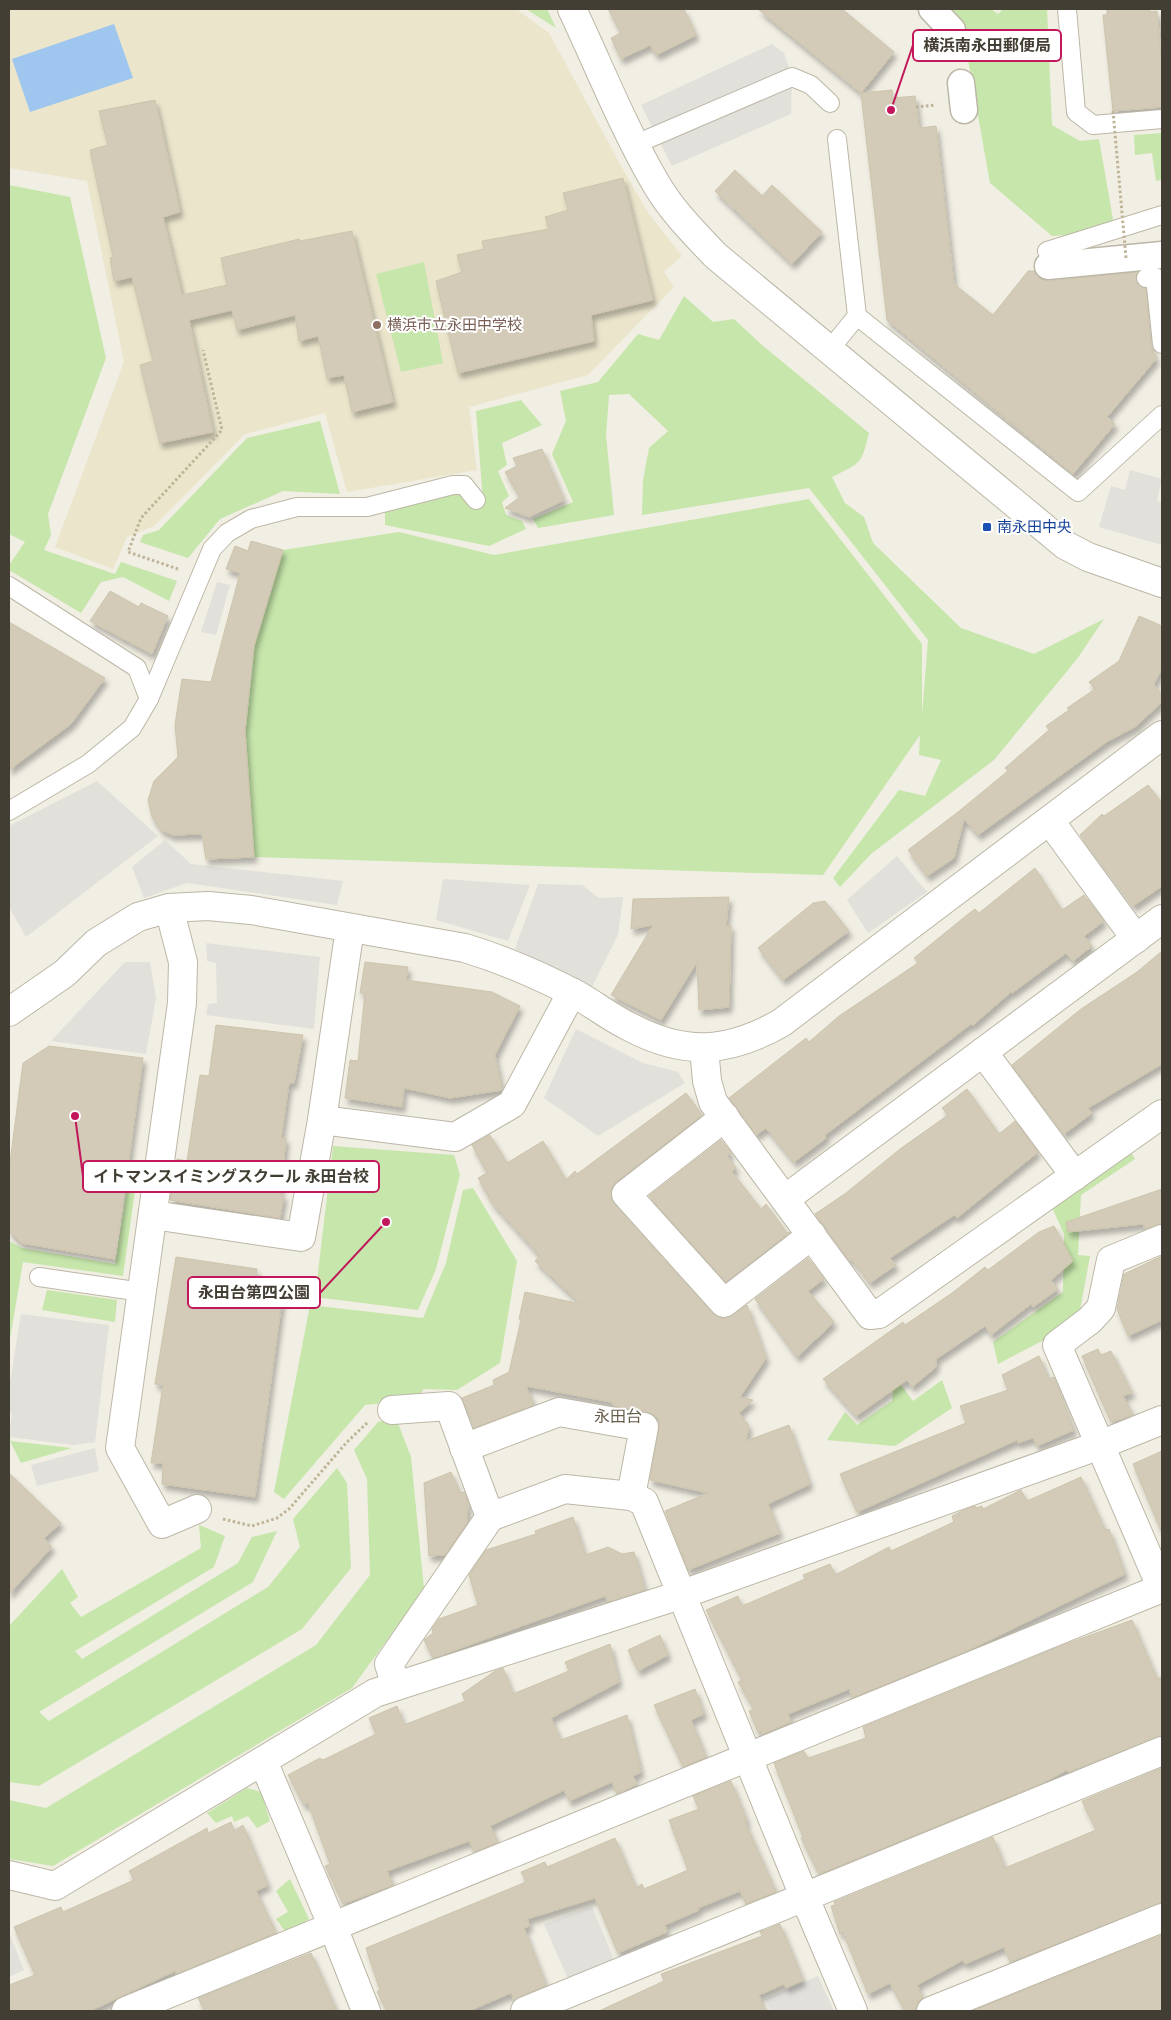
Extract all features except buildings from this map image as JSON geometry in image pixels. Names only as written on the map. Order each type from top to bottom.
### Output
[{"type":"street","points":[[572,9],[655,182],[682,221],[716,256],[1065,545],[1088,557],[1162,583]]},
{"type":"street","points":[[932,9],[952,30]]},
{"type":"street","points":[[961,83],[964,110]]},
{"type":"street","points":[[1047,259],[1126,258],[1154,266]]},
{"type":"street","points":[[9,1012],[65,973],[96,943],[138,917],[169,908],[208,906],[243,909],[465,948],[497,958],[572,992],[630,1027],[662,1040],[704,1048],[737,1043],[760,1035],[781,1023],[1162,735]]},
{"type":"street","points":[[1050,821],[1136,939]]},
{"type":"street","points":[[169,908],[182,962],[182,1003],[120,1448],[162,1524],[197,1509]]},
{"type":"street","points":[[785,1199],[1162,919]]},
{"type":"street","points":[[153,1215],[301,1237],[322,1120],[350,928]]},
{"type":"street","points":[[322,1120],[455,1137],[512,1104],[572,992]]},
{"type":"street","points":[[704,1048],[707,1081],[714,1102],[870,1315],[880,1314],[1162,1114]]},
{"type":"street","points":[[983,1052],[1075,1176]]},
{"type":"street","points":[[725,1117],[626,1194],[724,1303],[812,1236]]},
{"type":"street","points":[[126,2011],[1162,1588],[1057,1345],[1090,1320],[1101,1308],[1111,1260],[1162,1239]]},
{"type":"street","points":[[382,1414],[449,1406],[490,1517]]},
{"type":"street","points":[[464,1448],[558,1412],[644,1427],[630,1496]]},
{"type":"street","points":[[9,1875],[55,1886],[375,1693],[683,1594],[1100,1445],[1162,1420]]},
{"type":"street","points":[[396,1686],[389,1664],[490,1517],[565,1489],[630,1496],[644,1502],[683,1594],[804,1896],[853,2011]]},
{"type":"street","points":[[525,2011],[1162,1751]]},
{"type":"street","points":[[263,1761],[366,2011]]},
{"type":"street","points":[[931,2011],[1162,1918]]},
{"type":"lane","points":[[1067,9],[1076,112],[1093,125],[1162,119]]},
{"type":"lane","points":[[636,144],[792,77],[811,85],[830,103]]},
{"type":"lane","points":[[837,139],[857,316],[1078,492],[1162,415]]},
{"type":"lane","points":[[1047,259],[1162,215]]},
{"type":"lane","points":[[1154,266],[1162,344]]},
{"type":"lane","points":[[830,349],[857,316]]},
{"type":"lane","points":[[9,811],[88,764],[132,728],[149,699],[212,549],[227,532],[251,519],[297,507],[367,507],[453,485],[464,484],[476,500]]},
{"type":"lane","points":[[9,586],[137,668],[149,699]]},
{"type":"lane","points":[[39,1277],[142,1292]]},
{"type":"path","points":[[1113,111],[1126,258]]},
{"type":"path","points":[[186,572],[128,552],[141,518],[222,430],[203,350]]},
{"type":"path","points":[[231,1522],[252,1526],[277,1518],[289,1509],[347,1442],[382,1414]]},
{"type":"shaded area","name":"横浜市立永田中学校","points":[[9,9],[516,9],[549,33],[649,214],[682,256],[664,272],[674,287],[588,375],[469,407],[477,470],[347,492],[325,413],[245,434],[154,526],[127,537],[113,569],[55,547],[124,362],[87,181],[9,168]]},
{"type":"shaded area","points":[[772,44],[784,53],[792,77],[791,114],[672,166],[641,105]]},
{"type":"shaded area","points":[[1130,470],[1162,479],[1157,501],[1162,503],[1162,545],[1099,527],[1111,486],[1125,490]]},
{"type":"shaded area","points":[[217,582],[230,585],[216,635],[201,632]]},
{"type":"shaded area","points":[[97,781],[158,836],[26,937],[9,907],[9,826]]},
{"type":"shaded area","points":[[165,840],[191,864],[343,881],[337,905],[187,883],[144,898],[132,867]]},
{"type":"shaded area","points":[[897,856],[927,892],[868,933],[847,900]]},
{"type":"shaded area","points":[[443,879],[530,885],[508,941],[436,920]]},
{"type":"shaded area","points":[[538,884],[582,885],[599,898],[623,897],[618,935],[591,989],[515,949]]},
{"type":"shaded area","points":[[206,943],[320,957],[314,1029],[206,1015],[208,1004],[217,1003],[216,963],[207,961]]},
{"type":"shaded area","points":[[125,962],[150,962],[156,998],[146,1054],[51,1041]]},
{"type":"shaded area","points":[[576,1029],[643,1063],[678,1072],[685,1083],[598,1136],[544,1098]]},
{"type":"shaded area","points":[[21,1314],[109,1325],[95,1442],[74,1445],[9,1437],[12,1413],[9,1412],[9,1389]]},
{"type":"shaded area","points":[[95,1448],[99,1471],[37,1486],[31,1465]]},
{"type":"shaded area","points":[[592,1906],[614,1960],[569,1981],[544,1924]]},
{"type":"shaded area","points":[[9,1932],[24,1970],[9,1977]]},
{"type":"shaded area","points":[[818,1976],[834,2011],[771,2011],[765,1999]]},
{"type":"green space","points":[[526,9],[547,9],[556,28]]},
{"type":"green space","points":[[947,9],[991,9],[998,14],[1003,9],[1047,9],[1052,125],[1080,141],[1099,139],[1114,225],[1084,234],[1052,236],[990,183],[961,20]]},
{"type":"green space","points":[[1162,133],[1162,180],[1156,181],[1152,153],[1135,155],[1134,135]]},
{"type":"green space","points":[[9,185],[70,197],[106,358],[48,514],[51,535],[44,550],[115,574],[121,562],[177,581],[169,601],[123,577],[101,582],[81,613],[9,570],[9,565],[25,542],[9,534]]},
{"type":"green space","points":[[424,262],[443,363],[401,372],[376,274]]},
{"type":"green space","points":[[684,296],[713,322],[734,319],[762,345],[869,433],[864,452],[858,462],[832,477],[845,503],[864,517],[873,543],[961,628],[1034,654],[1104,619],[1077,659],[994,760],[871,854],[840,887],[833,878],[899,790],[925,796],[941,760],[919,755],[920,735],[823,875],[254,857],[245,731],[254,646],[283,550],[399,532],[494,555],[809,499],[922,644],[922,715],[928,640],[809,488],[642,515],[643,480],[649,448],[668,431],[629,394],[609,395],[606,435],[614,515],[538,528],[533,519],[573,502],[552,454],[566,421],[560,391],[598,382],[638,334],[659,340]]},
{"type":"green space","points":[[521,400],[542,425],[502,443],[507,465],[498,471],[509,496],[502,502],[506,515],[522,521],[526,529],[489,546],[385,525],[385,510],[460,493],[483,501],[476,411]]},
{"type":"green space","points":[[320,421],[340,494],[283,491],[220,519],[188,558],[140,542],[143,535],[159,530],[247,438]]},
{"type":"green space","points":[[333,1146],[454,1155],[460,1175],[436,1269],[418,1310],[315,1297]]},
{"type":"green space","points":[[1128,1147],[1135,1159],[1081,1195],[1078,1255],[1090,1256],[1080,1310],[1044,1340],[998,1364],[993,1342],[1063,1292],[1064,1234],[1050,1203]]},
{"type":"green space","points":[[128,1182],[136,1184],[123,1276],[23,1262],[9,1345],[9,1241],[22,1248],[115,1264]]},
{"type":"green space","points":[[473,1188],[517,1261],[500,1363],[457,1390],[424,1389],[416,1400],[365,1405],[284,1499],[274,1492],[310,1305],[423,1318],[446,1263],[463,1190]]},
{"type":"green space","points":[[47,1290],[117,1300],[115,1322],[42,1310]]},
{"type":"green space","points":[[942,1380],[952,1408],[895,1446],[827,1440],[845,1412],[857,1425],[892,1401],[893,1391],[899,1382],[913,1401]]},
{"type":"green space","points":[[396,1418],[411,1457],[424,1589],[352,1688],[53,1866],[9,1859],[9,1800],[46,1808],[316,1645],[370,1575],[367,1479],[354,1450],[378,1422]]},
{"type":"green space","points":[[10,1441],[72,1448],[21,1463]]},
{"type":"green space","points":[[337,1468],[347,1483],[351,1568],[302,1629],[39,1786],[9,1782],[9,1626],[62,1569],[78,1597],[70,1603],[81,1617],[201,1548],[199,1525],[225,1536],[214,1567],[75,1651],[82,1659],[238,1563],[252,1537],[277,1531],[253,1582],[39,1712],[49,1721],[268,1587],[300,1547],[293,1519]]},
{"type":"green space","points":[[247,1788],[261,1792],[270,1821],[257,1828],[248,1816],[234,1822],[232,1816],[216,1823],[207,1813]]},
{"type":"green space","points":[[290,1879],[309,1919],[287,1934],[276,1919],[288,1912],[276,1891]]},
{"type":"water","points":[[114,24],[133,78],[30,112],[12,59]]},
{"type":"place","name":"横浜南永田郵便局","points":[[891,110]]},
{"type":"place","name":"横浜市立永田中学校","points":[[377,325]]},
{"type":"place","name":"南永田中央","points":[[987,527]]},
{"type":"place","name":"イトマンスイミングスクール 永田台校","points":[[75,1116]]},
{"type":"place","name":"永田台第四公園","points":[[386,1222]]},
{"type":"district","name":"永田台","points":[[618,1416]]}]
